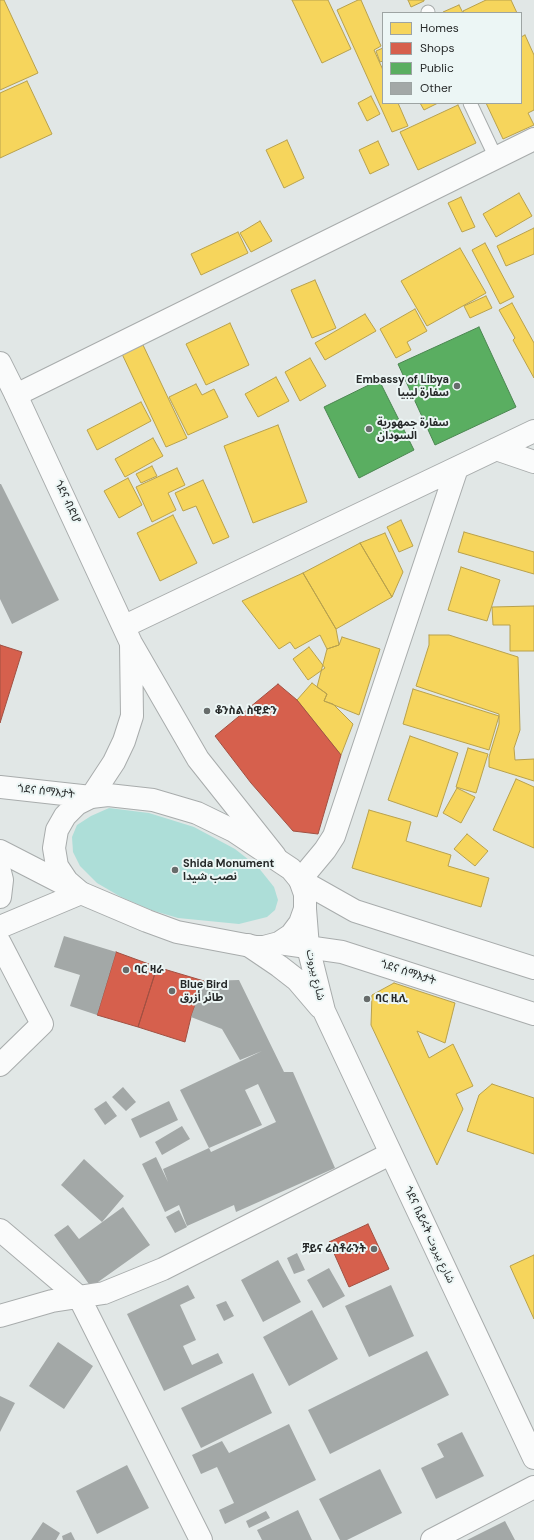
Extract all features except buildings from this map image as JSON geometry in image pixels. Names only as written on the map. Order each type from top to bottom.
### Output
[{"type":"main road","points":[[16,395],[534,139]]},
{"type":"main road","name":"ጎደና ብድሆ","points":[[0,363],[128,635],[198,759],[278,861]]},
{"type":"main road","points":[[91,797],[114,762],[121,748],[132,716],[128,635],[496,448],[534,431]]},
{"type":"main road","points":[[496,448],[534,462]]},
{"type":"main road","points":[[300,880],[325,850],[334,836],[457,468]]},
{"type":"main road","name":"ጎደና ሰማእታት","points":[[0,787],[91,797],[108,795],[153,800],[196,813],[234,831],[291,869],[300,880],[305,894],[305,909],[300,923],[292,935],[279,943],[264,947],[177,932],[81,893],[0,851]]},
{"type":"main road","name":"ጎደና ሰማእታት","points":[[81,893],[67,881],[58,866],[54,852],[55,839],[60,823],[70,810],[91,797]]},
{"type":"main road","points":[[0,872],[2,880],[0,897]]},
{"type":"main road","name":"ጎደና ሰማእታት","points":[[300,880],[355,911],[534,968]]},
{"type":"main road","points":[[0,928],[81,893]]},
{"type":"main road","name":"شارع بيروت","points":[[305,909],[308,947],[324,1011]]},
{"type":"main road","points":[[0,942],[42,1024],[0,1065]]},
{"type":"main road","name":"ጎደና ሰማእታት","points":[[279,943],[342,952],[534,1014]]},
{"type":"main road","name":"شارع بيروت","points":[[248,945],[297,980],[324,1011]]},
{"type":"main road","name":"ጎደና ቤይሩት شارع بيروت","points":[[324,1011],[534,1458]]},
{"type":"main road","points":[[0,1316],[52,1301],[104,1293],[163,1269],[390,1154]]},
{"type":"main road","points":[[0,1230],[79,1297],[202,1540]]},
{"type":"main road","points":[[432,1540],[534,1487]]},
{"type":"lane","points":[[470,104],[496,158]]},
{"type":"shaded area","points":[[109,808],[149,813],[194,827],[235,849],[258,867],[274,887],[278,900],[275,910],[267,917],[239,924],[178,918],[151,910],[121,897],[97,883],[80,866],[73,852],[72,837],[77,825],[91,816]]},
{"type":"place","name":"Embassy of Libya سفارة ليبيا","points":[[457,386]]},
{"type":"place","name":"سفارة جمهورية السودان","points":[[369,429]]},
{"type":"place","name":"ቆንስል ስዊድን","points":[[207,711]]},
{"type":"place","name":"Shida Monument نصب شيدا","points":[[175,870]]},
{"type":"place","name":"ባር ዛራ","points":[[126,970]]},
{"type":"place","name":"Blue Bird طائر أزرق","points":[[172,991]]},
{"type":"place","name":"ባር ዚሊ","points":[[367,999]]},
{"type":"place","name":"ቻይና ሬስቶራንት","points":[[374,1249]]}]
